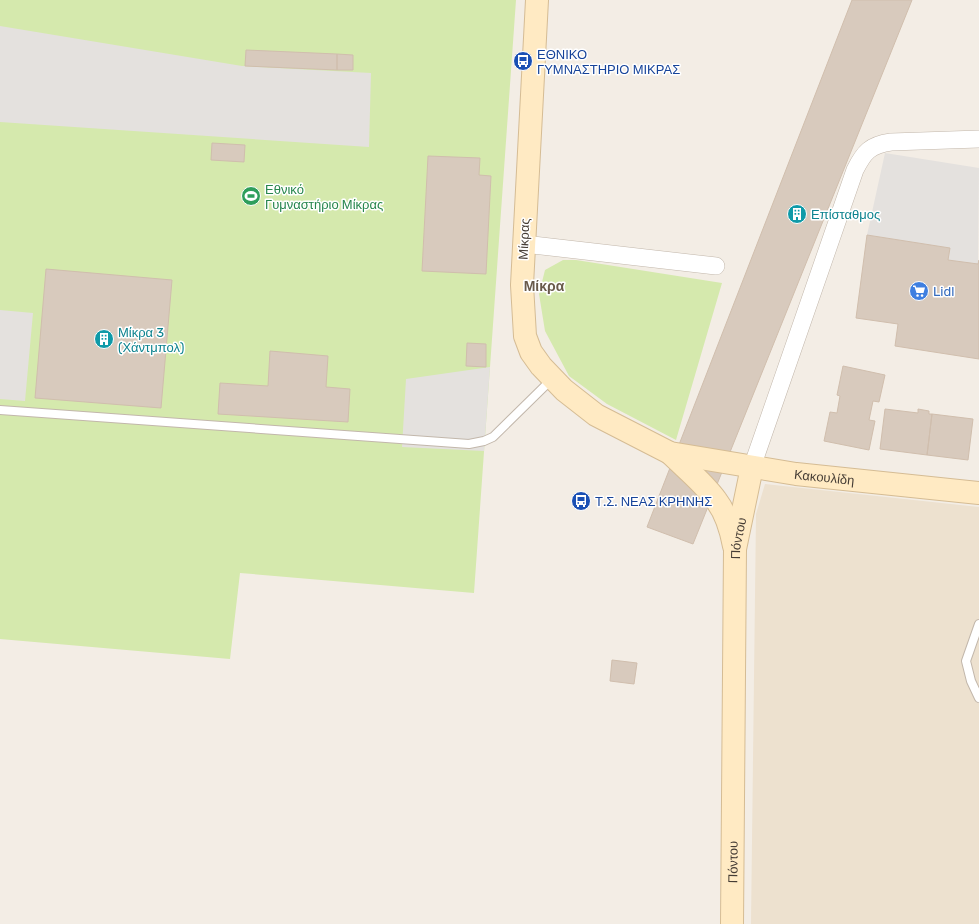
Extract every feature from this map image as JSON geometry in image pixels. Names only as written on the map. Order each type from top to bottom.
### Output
[{"type":"main road","name":"Μίκρας","points":[[537,0],[522,285],[525,336],[531,352],[552,378],[574,399],[596,415],[670,453]]},
{"type":"main road","name":"Κακουλίδη","points":[[670,453],[796,474],[979,493]]},
{"type":"main road","points":[[670,453],[706,488],[716,500],[730,529],[735,549]]},
{"type":"main road","name":"Πόντου","points":[[732,924],[735,549],[752,467]]},
{"type":"street","name":"Πόντου","points":[[752,467],[855,170],[866,152],[871,148],[887,143],[914,140],[979,139]]},
{"type":"street","points":[[524,244],[716,266]]},
{"type":"lane","points":[[0,410],[470,444],[484,441],[493,436],[552,378]]},
{"type":"lane","points":[[979,624],[966,661],[971,681],[979,698]]},
{"type":"shaded area","points":[[0,26],[242,66],[371,73],[369,147],[0,122]]},
{"type":"shaded area","points":[[885,153],[979,168],[978,264],[948,260],[950,248],[867,235]]},
{"type":"shaded area","points":[[0,310],[33,313],[25,401],[0,399]]},
{"type":"shaded area","points":[[490,367],[484,451],[402,447],[406,379]]},
{"type":"shaded area","points":[[765,484],[979,507],[979,924],[751,924],[756,514]]},
{"type":"green space","name":"Εθνικό Γυμναστήριο Μίκρας","points":[[0,0],[516,0],[474,593],[240,573],[230,659],[0,639]]},
{"type":"green space","points":[[563,260],[576,260],[722,283],[676,440],[607,404],[569,376],[545,331],[539,294],[545,270]]},
{"type":"building","name":"Επίσταθμος","points":[[852,0],[912,0],[693,544],[647,527]]},
{"type":"building","points":[[246,50],[337,54],[337,70],[245,66]]},
{"type":"building","points":[[337,54],[353,55],[353,70],[337,70]]},
{"type":"building","points":[[212,143],[245,145],[244,162],[211,160]]},
{"type":"building","points":[[428,156],[480,158],[479,175],[491,176],[486,274],[422,271]]},
{"type":"building","name":"Lidl","points":[[867,235],[950,248],[948,260],[978,264],[979,260],[979,359],[895,346],[898,324],[856,318]]},
{"type":"building","name":"Μίκρα 3 (Χάντμπολ)","points":[[46,269],[172,280],[161,408],[35,398]]},
{"type":"building","points":[[467,343],[486,344],[486,367],[466,366]]},
{"type":"building","points":[[270,351],[328,356],[326,387],[350,389],[348,422],[218,414],[220,383],[268,386]]},
{"type":"building","points":[[843,366],[885,375],[879,402],[873,401],[869,420],[875,421],[869,450],[824,441],[830,412],[837,413],[840,396],[837,395]]},
{"type":"building","points":[[885,409],[918,413],[918,409],[929,411],[929,414],[932,414],[927,455],[880,449]]},
{"type":"building","points":[[932,414],[973,419],[968,460],[927,455]]},
{"type":"building","points":[[612,660],[637,663],[634,684],[610,681]]},
{"type":"place","name":"ΕΘΝΙΚΟ ΓΥΜΝΑΣΤΗΡΙΟ ΜΙΚΡΑΣ","points":[[523,61]]},
{"type":"place","name":"Εθνικό Γυμναστήριο Μίκρας","points":[[251,196]]},
{"type":"place","name":"Επίσταθμος","points":[[797,214]]},
{"type":"place","name":"Lidl","points":[[919,291]]},
{"type":"place","name":"Μίκρα 3 (Χάντμπολ)","points":[[104,339]]},
{"type":"place","name":"Τ.Σ. ΝΕΑΣ ΚΡΗΝΗΣ","points":[[581,501]]},
{"type":"district","name":"Μίκρα","points":[[544,286]]}]
